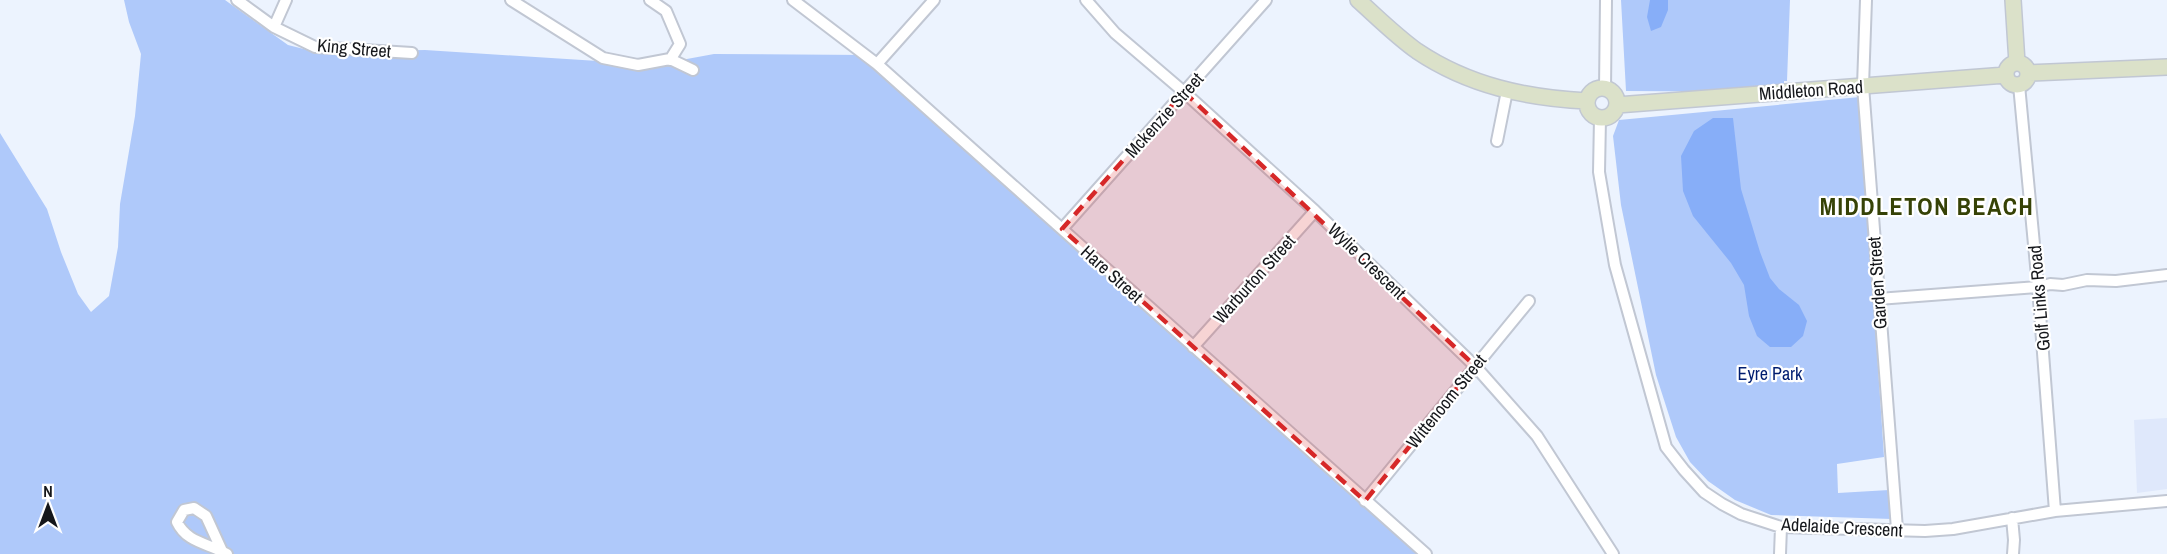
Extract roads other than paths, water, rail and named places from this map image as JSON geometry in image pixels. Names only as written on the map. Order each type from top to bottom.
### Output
[{"type":"main road","points":[[1358,0],[1416,50],[1451,71],[1507,91],[1554,99],[1587,101]]},
{"type":"main road","points":[[2013,0],[2023,68],[2026,81],[2019,85],[2010,83],[2006,75],[2009,66],[2023,68],[2167,67]]},
{"type":"main road","name":"Middleton Road","points":[[1617,105],[2006,75]]},
{"type":"main road","points":[[1605,89],[1614,94],[1617,105],[1611,115],[1600,118],[1590,112],[1587,101],[1593,91],[1605,89]]},
{"type":"street","name":"King Street","points":[[237,0],[274,27],[315,47],[412,53]]},
{"type":"street","points":[[274,27],[286,0]]},
{"type":"street","points":[[511,0],[603,58],[638,65],[670,60],[693,70]]},
{"type":"street","points":[[650,0],[666,11],[680,44],[670,60]]},
{"type":"street","name":"Hare Street","points":[[793,0],[877,64],[1426,554]]},
{"type":"street","points":[[877,64],[934,0]]},
{"type":"street","name":"Wylie Crescent","points":[[1086,0],[1115,33],[1184,92],[1315,211],[1475,366],[1537,436],[1613,554]]},
{"type":"street","name":"Mckenzie Street","points":[[1062,229],[1266,0]]},
{"type":"street","points":[[1605,89],[1606,0]]},
{"type":"street","name":"Garden Street","points":[[1866,0],[1863,86],[1897,530]]},
{"type":"street","name":"Golf Links Road","points":[[2019,85],[2038,287],[2055,511]]},
{"type":"street","points":[[1497,141],[1507,91]]},
{"type":"street","name":"Adelaide Crescent","points":[[1600,118],[1599,172],[1615,265],[1666,447],[1704,492],[1741,514],[1781,526],[1925,531],[1953,529],[2055,511],[2167,501]]},
{"type":"street","name":"Warburton Street","points":[[1193,347],[1315,211]]},
{"type":"street","points":[[1878,299],[2167,275]]},
{"type":"street","name":"Wittenoom Street","points":[[1365,501],[1528,302]]},
{"type":"street","points":[[195,508],[206,516],[224,553],[189,538],[183,533],[177,522],[184,510],[195,508]]},
{"type":"street","points":[[2012,518],[2013,554]]},
{"type":"street","points":[[1780,554],[1781,526]]},
{"type":"district","name":"MIDDLETON BEACH","points":[[1927,206]]},
{"type":"park label","name":"Eyre Park","points":[[1770,373]]}]
